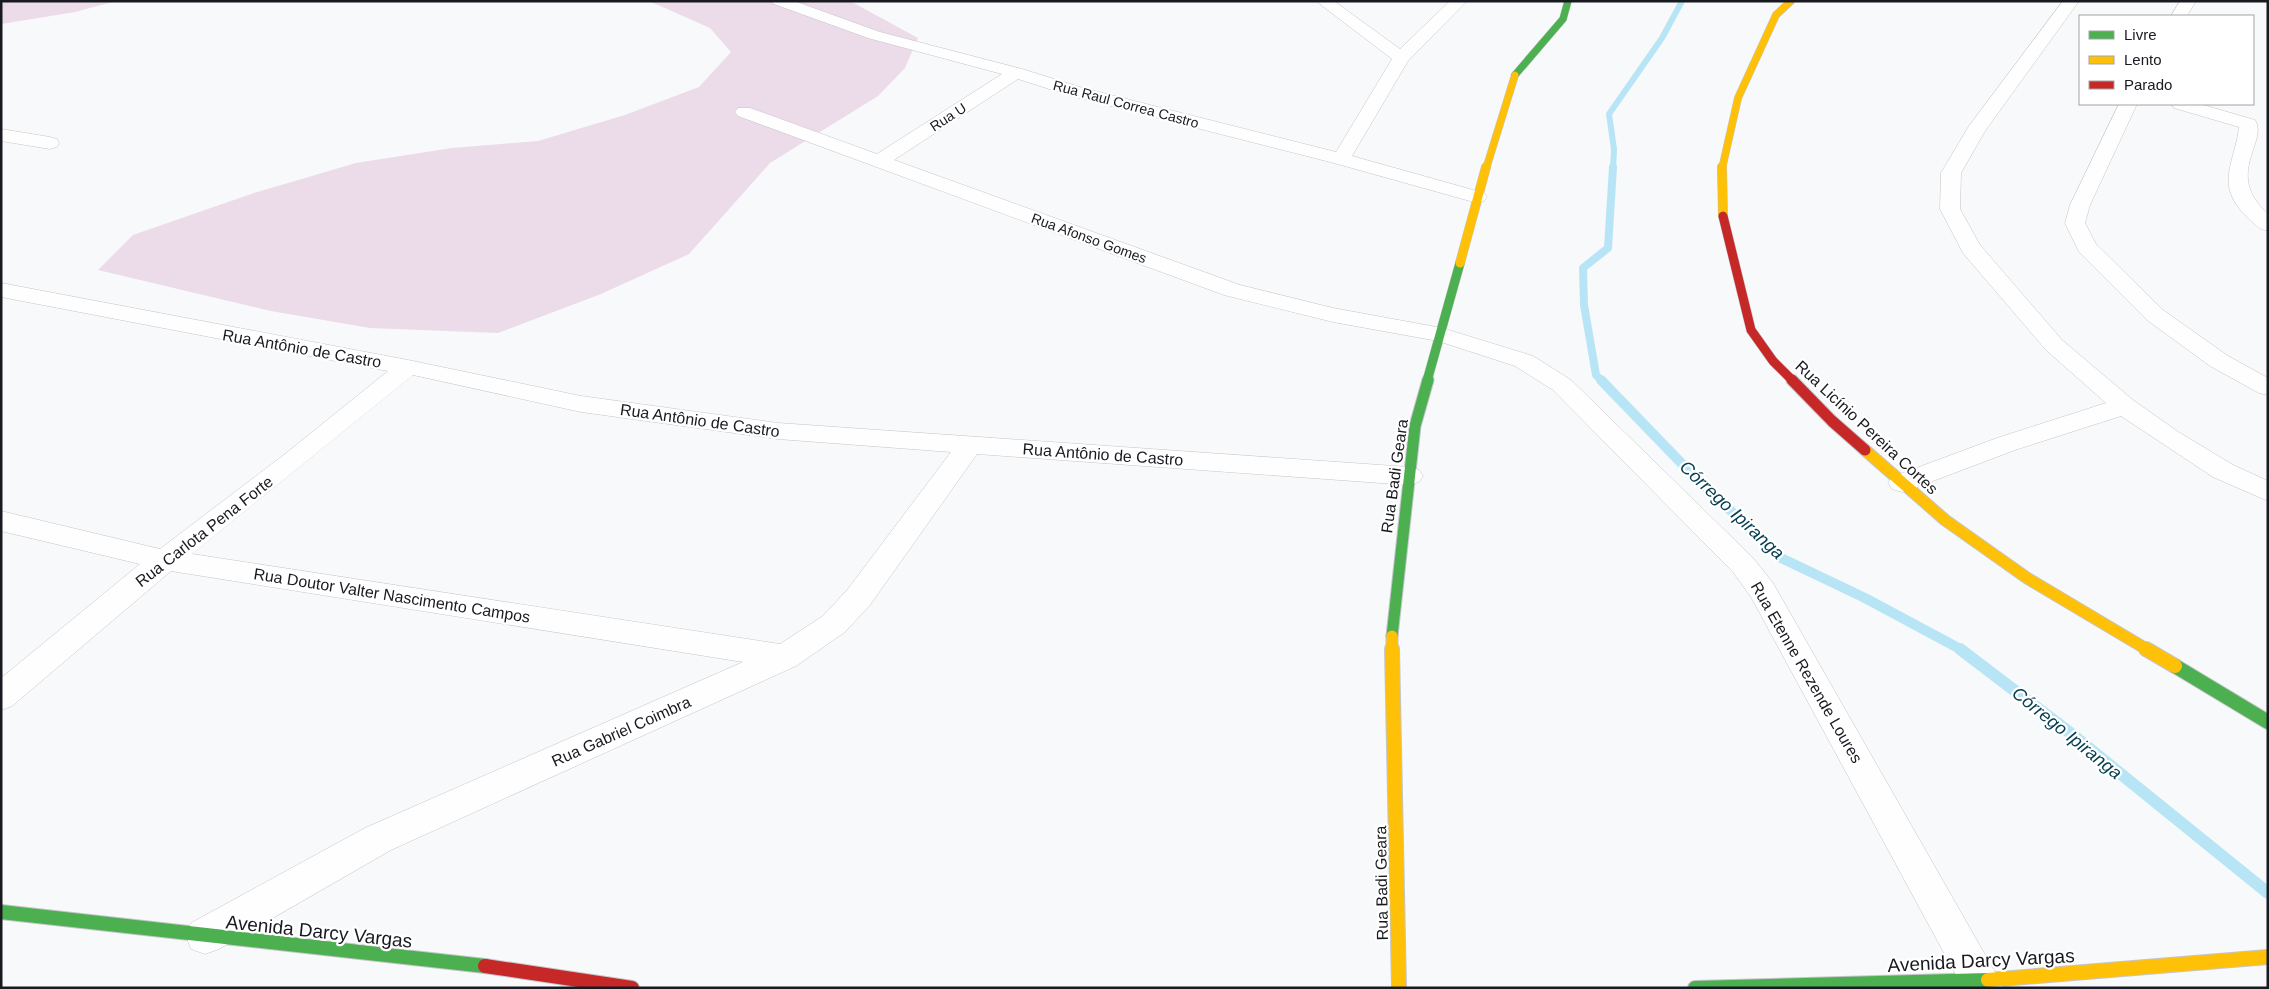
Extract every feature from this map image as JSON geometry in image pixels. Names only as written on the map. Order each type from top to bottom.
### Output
[{"type":"street","name":"Rua Raul Correa Castro","points":[[778,1],[874,35],[1016,73],[1102,99],[1341,159],[1477,197]]},
{"type":"street","points":[[1324,1],[1401,58]]},
{"type":"street","points":[[1341,159],[1401,58],[1458,1]]},
{"type":"street","name":"Rua Badi Geara","points":[[1400,988],[1392,638],[1415,426],[1442,335],[1477,197],[1512,78],[1562,19],[1568,1]]},
{"type":"street","name":"Rua Licínio Pereira Cortes","points":[[1791,1],[1776,15],[1738,98],[1722,167],[1723,216],[1750,330],[1773,361],[1832,421],[1945,520],[2027,578],[2268,722]]},
{"type":"street","points":[[2071,1],[1976,130],[1951,173],[1950,209],[1971,248],[2054,345],[2124,406],[2223,471],[2268,492]]},
{"type":"street","points":[[2180,15],[2188,1]]},
{"type":"street","name":"Rua U","points":[[880,161],[1016,73]]},
{"type":"street","points":[[2128,105],[2080,205],[2075,223],[2087,248],[2155,315],[2219,361],[2268,388]]},
{"type":"street","points":[[2184,105],[2233,118],[2244,122],[2249,127],[2237,178],[2237,192],[2249,208],[2268,225]]},
{"type":"street","name":"Rua Afonso Gomes","points":[[744,112],[1232,290],[1333,315],[1442,335]]},
{"type":"street","points":[[1,135],[50,143]]},
{"type":"street","name":"Rua Antônio de Castro","points":[[1,290],[408,367],[581,404],[748,427],[1409,476]]},
{"type":"street","name":"Rua Etenne Rezende Loures","points":[[1442,335],[1524,361],[1546,372],[1562,385],[1743,565],[1762,591],[1982,984]]},
{"type":"street","name":"Rua Carlota Pena Forte","points":[[1,697],[165,560],[294,460],[408,367]]},
{"type":"street","points":[[1902,482],[2006,444],[2124,406]]},
{"type":"street","name":"Rua Gabriel Coimbra","points":[[204,936],[378,839],[785,657],[834,624],[859,597],[970,444]]},
{"type":"street","name":"Rua Doutor Valter Nascimento Campos","points":[[1,521],[165,560],[785,657]]},
{"type":"street","name":"Avenida Darcy Vargas","points":[[1,912],[204,936],[472,964],[632,988]]},
{"type":"street","name":"Avenida Darcy Vargas","points":[[1695,988],[1982,984],[2268,957]]},
{"type":"shaded area","points":[[1,1],[116,1],[75,12],[1,24]]},
{"type":"shaded area","points":[[649,1],[850,1],[918,38],[905,68],[878,96],[770,163],[689,254],[601,294],[498,333],[370,328],[271,311],[98,270],[133,235],[254,193],[356,163],[452,148],[538,141],[625,115],[699,87],[731,52],[710,28]]},
{"type":"waterway","name":"Córrego Ipiranga","points":[[1613,169],[1614,149],[1609,114],[1662,38],[1682,1]]},
{"type":"waterway","name":"Córrego Ipiranga","points":[[1601,380],[1596,375],[1584,305],[1583,268],[1608,248],[1613,167]]},
{"type":"waterway","name":"Córrego Ipiranga","points":[[1601,380],[1687,469],[1779,557],[1865,598],[1962,650]]},
{"type":"waterway","name":"Córrego Ipiranga","points":[[1960,649],[2069,732],[2268,893]]},
{"type":"traffic: fast","points":[[1515,75],[1563,19],[1568,1]]},
{"type":"traffic: fast","points":[[1392,636],[1415,426],[1460,263]]},
{"type":"traffic: fast","points":[[2175,666],[2268,722]]},
{"type":"traffic: fast","points":[[1,912],[485,966]]},
{"type":"traffic: fast","points":[[1695,988],[1988,980]]},
{"type":"traffic: slow","points":[[1723,216],[1722,167],[1738,98],[1776,15],[1791,1]]},
{"type":"traffic: slow","points":[[1460,263],[1477,197],[1515,75]]},
{"type":"traffic: slow","points":[[1865,450],[1945,520],[2027,578],[2175,666]]},
{"type":"traffic: slow","points":[[1392,636],[1399,988]]},
{"type":"traffic: slow","points":[[1988,980],[2268,957]]},
{"type":"traffic: jam","points":[[1723,216],[1751,330],[1773,361],[1832,421],[1865,450]]},
{"type":"traffic: jam","points":[[485,966],[632,988]]}]
